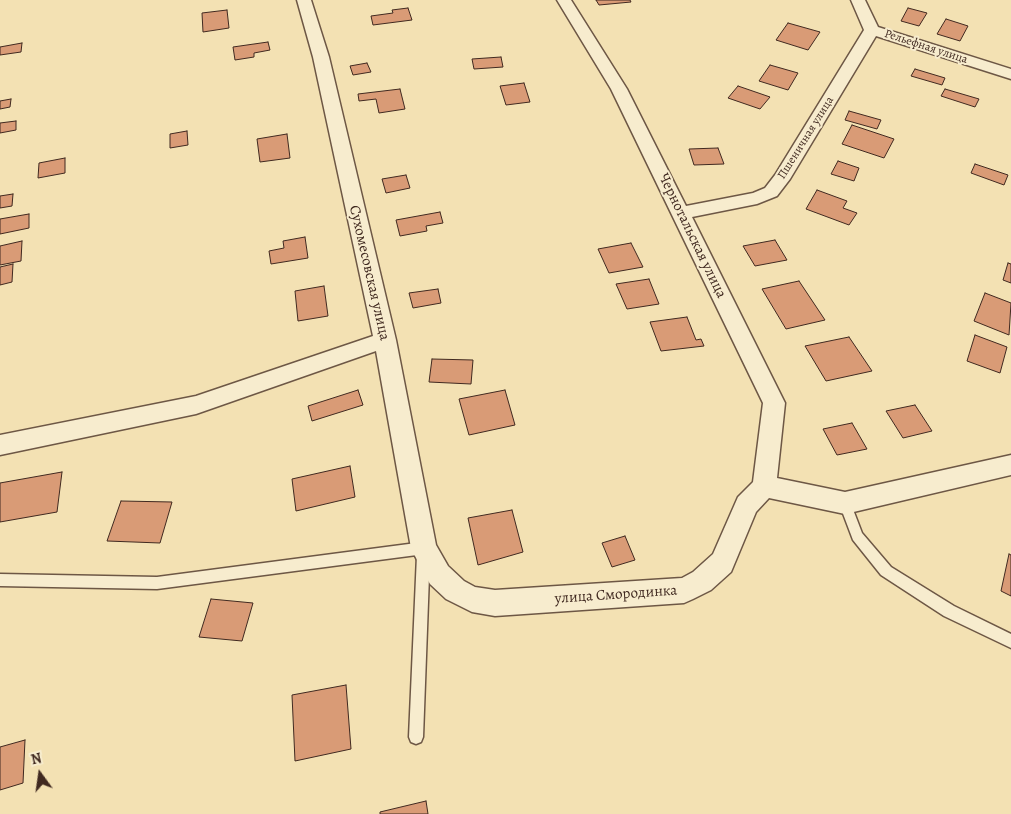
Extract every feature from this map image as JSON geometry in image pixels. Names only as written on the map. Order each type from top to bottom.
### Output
[{"type":"street","name":"Сухомесовская улица","points":[[304,0],[321,57],[385,340],[424,548]]},
{"type":"street","name":"Чернотальская улица","points":[[564,0],[619,89],[774,403],[764,486]]},
{"type":"street","name":"Рельефная улица","points":[[858,0],[872,30],[1011,74]]},
{"type":"street","name":"Пшеничная улица","points":[[681,213],[757,198],[771,192],[781,179],[872,30]]},
{"type":"street","points":[[0,445],[196,405],[385,340]]},
{"type":"street","points":[[764,486],[845,503],[1011,465]]},
{"type":"street","name":"улица Смородинка","points":[[424,548],[439,575],[455,590],[472,599],[495,603],[684,590],[702,581],[722,563],[747,506],[764,486]]},
{"type":"lane","points":[[845,503],[857,536],[886,572],[949,611],[1011,641]]},
{"type":"lane","points":[[0,580],[157,583],[424,548],[416,737]]},
{"type":"building","points":[[596,0],[630,0],[631,2],[599,5]]},
{"type":"building","points":[[408,8],[412,20],[373,25],[371,16],[393,13],[392,10]]},
{"type":"building","points":[[908,8],[927,13],[919,26],[901,21]]},
{"type":"building","points":[[227,10],[229,28],[203,32],[202,13]]},
{"type":"building","points":[[946,19],[968,26],[960,41],[937,34]]},
{"type":"building","points":[[788,23],[820,32],[808,50],[776,40]]},
{"type":"building","points":[[268,42],[270,50],[254,53],[254,57],[235,60],[233,47]]},
{"type":"building","points":[[22,43],[21,52],[0,55],[0,47]]},
{"type":"building","points":[[501,57],[503,67],[474,69],[472,59]]},
{"type":"building","points":[[367,63],[371,72],[353,75],[350,66]]},
{"type":"building","points":[[770,65],[798,73],[788,90],[759,81]]},
{"type":"building","points":[[915,69],[945,78],[942,85],[911,76]]},
{"type":"building","points":[[524,83],[530,102],[506,105],[500,86]]},
{"type":"building","points":[[738,86],[770,97],[760,109],[728,98]]},
{"type":"building","points":[[400,89],[405,109],[379,113],[376,99],[359,101],[358,94]]},
{"type":"building","points":[[945,89],[979,99],[975,107],[941,96]]},
{"type":"building","points":[[11,99],[10,107],[0,109],[0,101]]},
{"type":"building","points":[[849,111],[881,120],[877,129],[845,120]]},
{"type":"building","points":[[16,121],[16,130],[0,133],[0,123]]},
{"type":"building","points":[[852,125],[894,139],[884,158],[842,144]]},
{"type":"building","points":[[187,131],[188,145],[170,148],[170,134]]},
{"type":"building","points":[[287,134],[290,158],[260,162],[257,139]]},
{"type":"building","points":[[718,148],[724,164],[694,165],[689,149]]},
{"type":"building","points":[[65,158],[65,173],[38,178],[39,163]]},
{"type":"building","points":[[838,161],[859,168],[854,181],[831,174]]},
{"type":"building","points":[[975,164],[1008,175],[1004,185],[971,173]]},
{"type":"building","points":[[406,175],[410,188],[386,193],[382,179]]},
{"type":"building","points":[[817,190],[847,201],[843,208],[857,213],[849,225],[806,209]]},
{"type":"building","points":[[13,194],[12,206],[0,208],[0,196]]},
{"type":"building","points":[[440,212],[443,223],[426,226],[427,231],[400,236],[396,220]]},
{"type":"building","points":[[29,214],[29,228],[0,234],[0,219]]},
{"type":"building","points":[[305,237],[308,258],[271,264],[269,251],[284,248],[283,241]]},
{"type":"building","points":[[775,240],[787,260],[755,266],[743,246]]},
{"type":"building","points":[[22,241],[21,261],[0,265],[0,246]]},
{"type":"building","points":[[631,243],[643,267],[609,273],[598,249]]},
{"type":"building","points":[[1008,263],[1011,264],[1011,283],[1003,280]]},
{"type":"building","points":[[13,264],[12,282],[0,285],[0,267]]},
{"type":"building","points":[[649,279],[659,304],[627,309],[616,284]]},
{"type":"building","points":[[799,281],[825,320],[786,329],[762,289]]},
{"type":"building","points":[[324,286],[328,316],[298,321],[295,291]]},
{"type":"building","points":[[438,289],[441,303],[413,308],[409,293]]},
{"type":"building","points":[[985,293],[1011,303],[1009,335],[974,321]]},
{"type":"building","points":[[687,317],[696,340],[701,339],[704,346],[661,351],[650,322]]},
{"type":"building","points":[[975,335],[1007,347],[1000,373],[967,361]]},
{"type":"building","points":[[849,337],[872,371],[826,381],[805,346]]},
{"type":"building","points":[[432,359],[473,360],[471,384],[429,382]]},
{"type":"building","points":[[358,390],[363,405],[312,421],[308,406]]},
{"type":"building","points":[[505,390],[515,425],[469,435],[459,399]]},
{"type":"building","points":[[915,405],[932,431],[903,438],[886,411]]},
{"type":"building","points":[[852,423],[867,449],[837,455],[823,429]]},
{"type":"building","points":[[350,466],[355,497],[296,511],[292,479]]},
{"type":"building","points":[[62,472],[57,512],[0,522],[0,483]]},
{"type":"building","points":[[121,501],[172,502],[160,543],[107,541]]},
{"type":"building","points":[[512,510],[523,552],[478,565],[468,518]]},
{"type":"building","points":[[625,536],[635,560],[612,567],[602,543]]},
{"type":"building","points":[[1009,554],[1011,555],[1011,596],[1001,591]]},
{"type":"building","points":[[211,599],[253,603],[242,641],[199,637]]},
{"type":"building","points":[[346,685],[351,749],[295,761],[292,695]]},
{"type":"building","points":[[25,740],[23,783],[0,790],[0,747]]},
{"type":"building","points":[[426,801],[428,814],[380,814],[380,812]]}]
